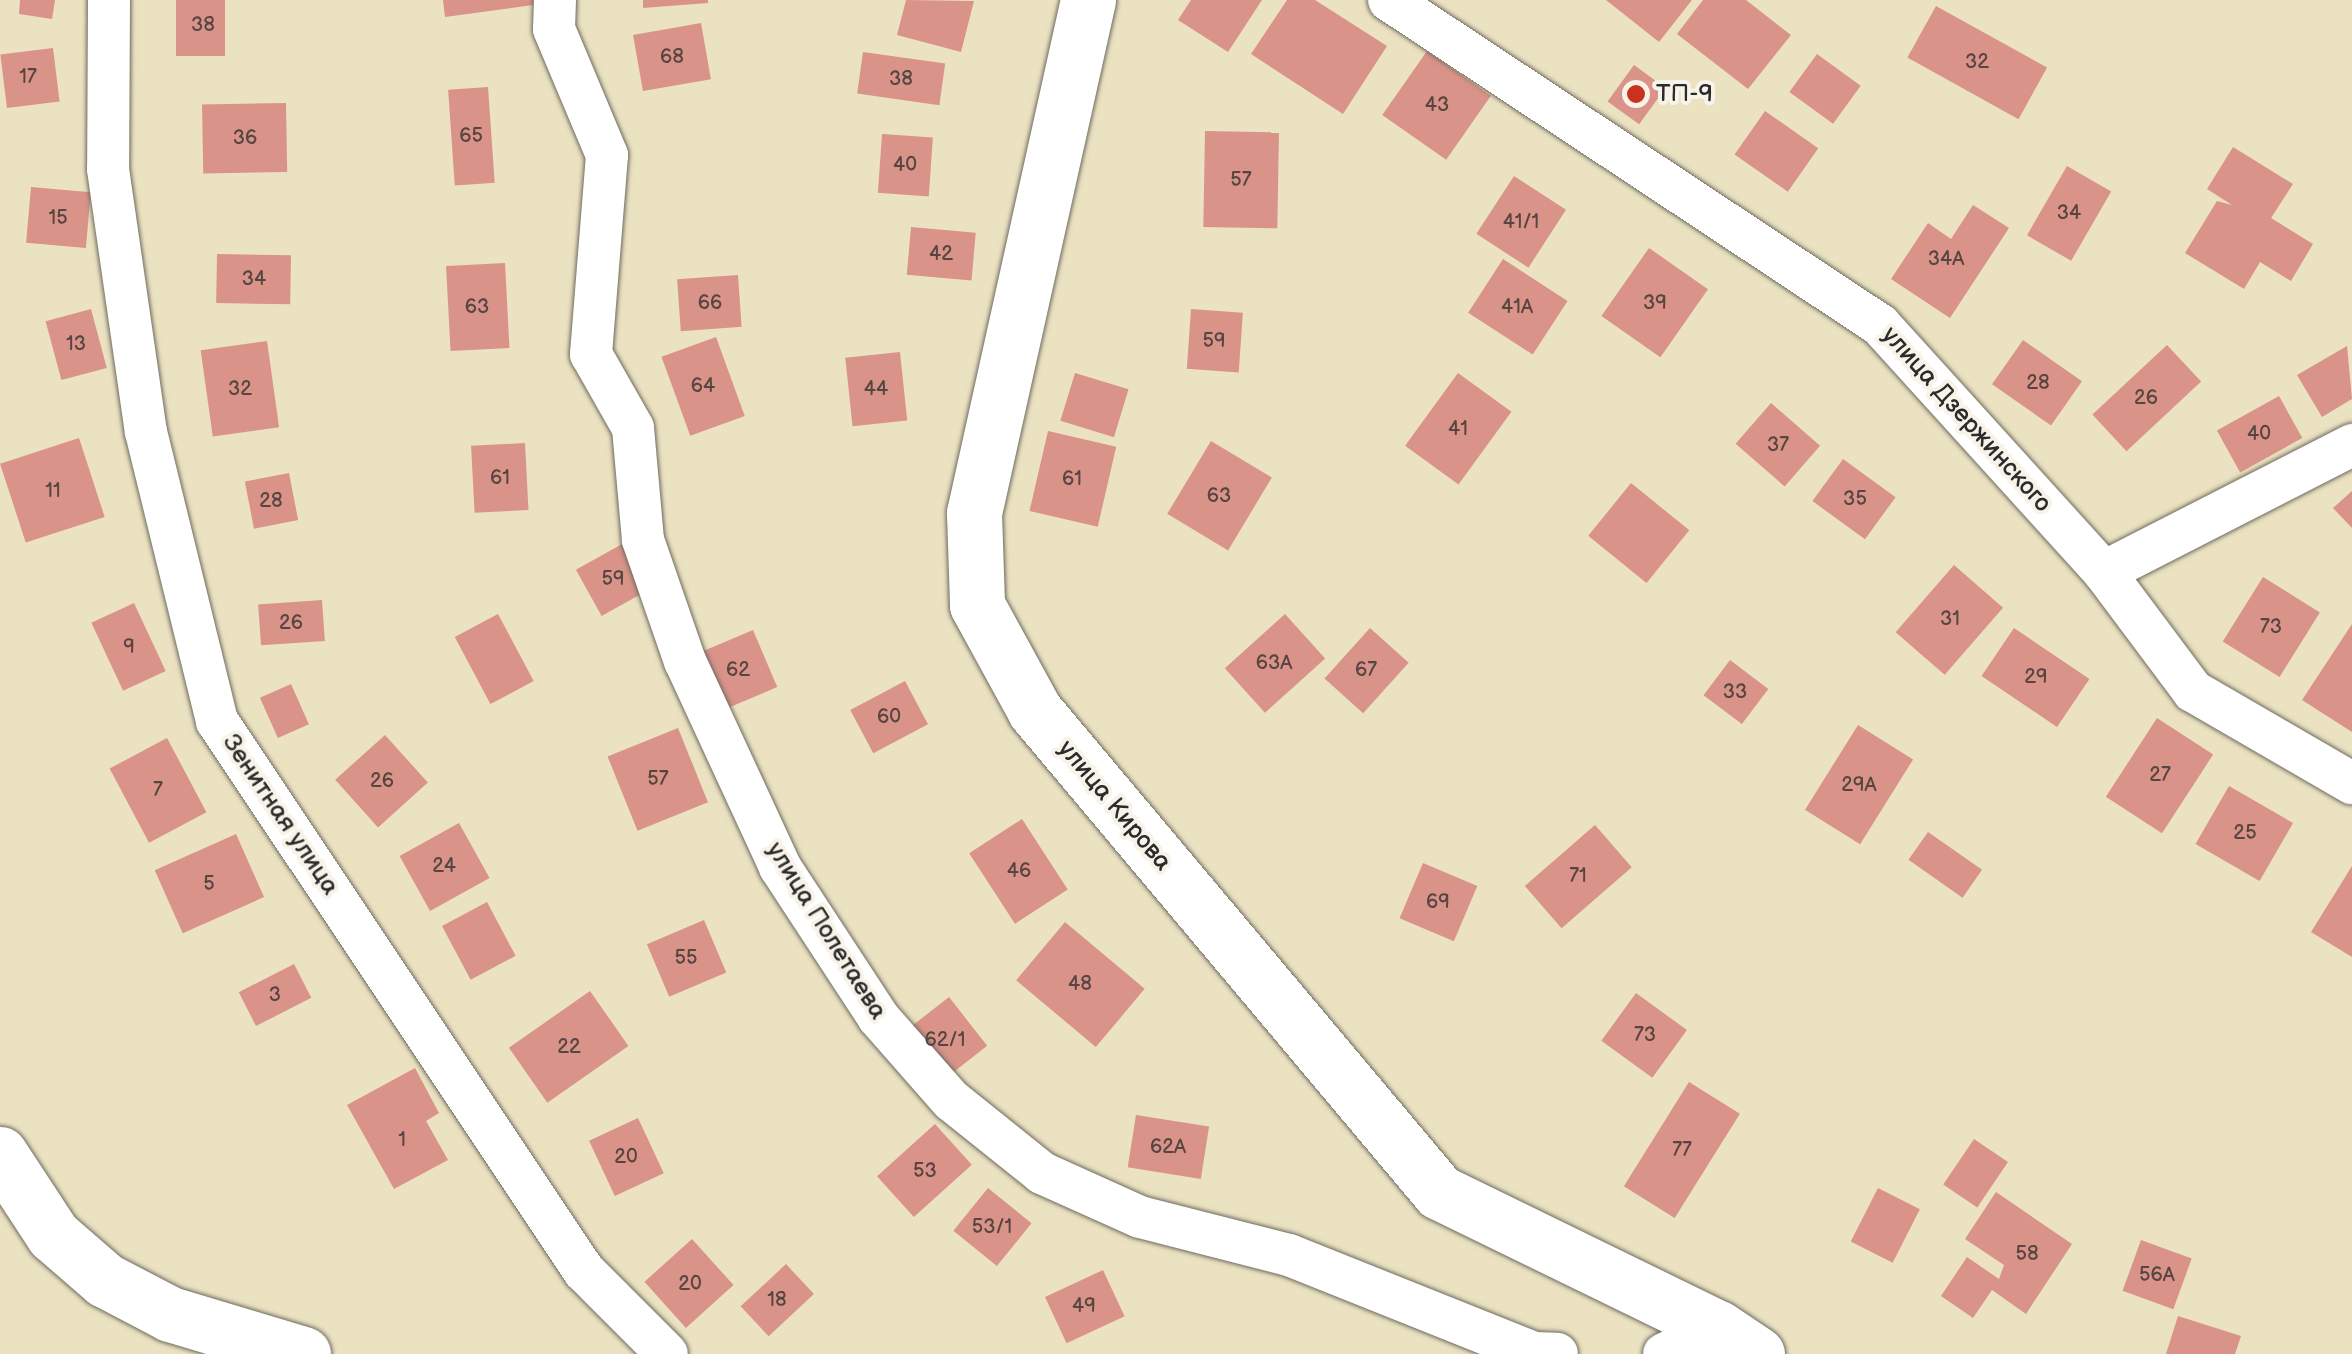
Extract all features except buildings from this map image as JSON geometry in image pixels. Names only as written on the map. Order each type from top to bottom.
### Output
[{"type":"main road","name":"улица Кирова","points":[[1088,0],[974,514],[976,605],[1034,712],[1439,1192],[1738,1341]]},
{"type":"main road","points":[[0,1154],[53,1235],[105,1280],[170,1314],[302,1354]]},
{"type":"street","name":"Зенитная улица","points":[[109,0],[108,168],[146,432],[217,720],[584,1270],[667,1354]]},
{"type":"street","name":"улица Полетаева","points":[[555,0],[554,29],[607,155],[592,354],[634,428],[643,540],[685,662],[780,867],[878,1017],[951,1100],[1042,1174],[1140,1217],[1289,1255],[1534,1353],[1557,1354]]},
{"type":"street","name":"улица Дзержинского","points":[[1389,0],[1880,324],[2104,572],[2192,691],[2352,784]]},
{"type":"street","points":[[2104,572],[2352,445]]},
{"type":"street","points":[[1664,1354],[1738,1341]]},
{"type":"place","name":"ТП-9","points":[[1636,94]]}]
